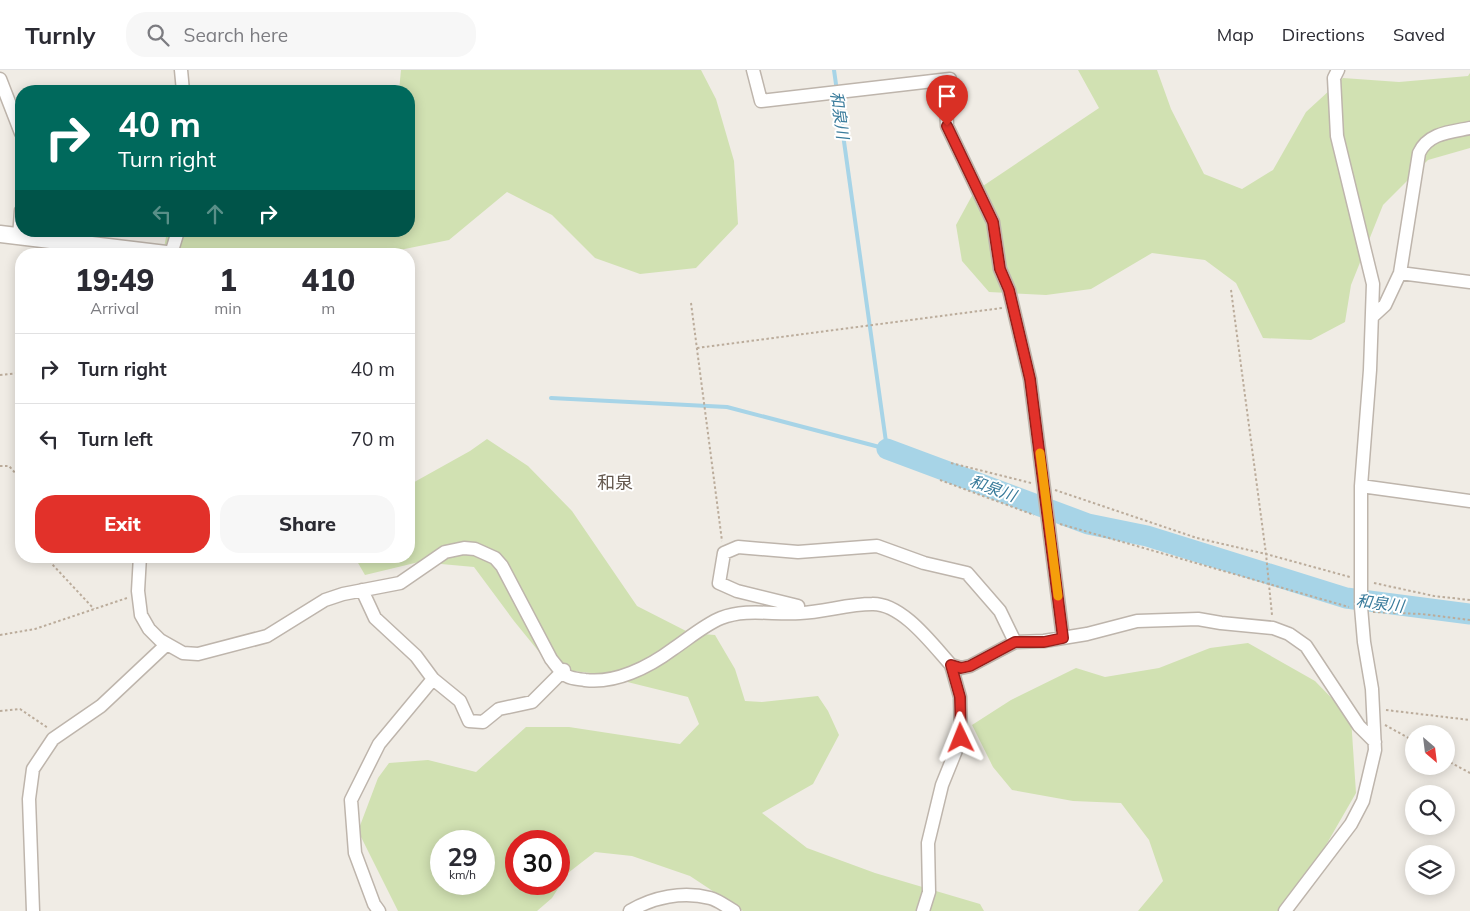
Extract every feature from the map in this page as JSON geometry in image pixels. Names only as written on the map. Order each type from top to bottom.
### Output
[{"type":"street","points":[[182,70],[182,85]]},
{"type":"street","points":[[753,70],[761,101],[950,78],[946,100],[947,126],[993,222],[1000,269],[1009,290],[1030,379],[1063,638]]},
{"type":"street","points":[[1285,911],[1351,824],[1363,800],[1375,750],[1374,714],[1361,609],[1361,486],[1373,284],[1337,136],[1334,78],[1338,70]]},
{"type":"street","points":[[0,79],[15,118]]},
{"type":"street","points":[[1372,317],[1385,304],[1400,273],[1419,153],[1422,146],[1429,139],[1441,134],[1470,128]]},
{"type":"street","points":[[0,234],[15,236]]},
{"type":"street","points":[[28,237],[117,248]]},
{"type":"street","points":[[1400,273],[1470,282]]},
{"type":"street","points":[[1361,486],[1470,501]]},
{"type":"street","points":[[798,606],[737,591],[719,583],[724,553],[738,547],[798,552],[877,546],[924,563],[967,573],[1000,611],[1015,642]]},
{"type":"street","points":[[140,563],[138,594],[141,615],[148,629],[167,644],[183,653],[208,653],[267,636],[325,600],[362,590],[389,586],[407,579],[434,557],[444,552],[464,548],[474,549],[487,554],[502,566],[551,659],[568,677],[592,681],[633,672],[672,650],[710,624],[721,618],[739,613],[801,613],[873,603],[882,604],[899,611],[951,665],[960,697],[961,738],[942,785],[928,843],[930,892],[923,911]]},
{"type":"street","points":[[362,590],[375,618],[416,656],[433,680],[460,701],[468,721],[483,722],[499,709],[532,702],[563,671]]},
{"type":"street","points":[[951,665],[961,668],[970,666],[1015,642],[1044,642],[1137,621],[1198,619],[1273,628],[1288,634],[1306,646],[1359,726],[1375,742]]},
{"type":"street","points":[[33,911],[29,799],[33,769],[53,739],[100,706],[167,644]]},
{"type":"street","points":[[379,911],[374,904],[355,853],[351,800],[379,744],[433,680]]},
{"type":"street","points":[[630,911],[644,902],[667,896],[710,898],[734,911]]},
{"type":"path","points":[[1231,290],[1266,554],[1273,628]]},
{"type":"path","points":[[691,304],[724,553]]},
{"type":"path","points":[[697,348],[1013,306]]},
{"type":"path","points":[[0,375],[15,374]]},
{"type":"path","points":[[951,463],[1044,486],[1197,538],[1266,554]]},
{"type":"path","points":[[0,466],[10,466],[15,472]]},
{"type":"path","points":[[940,480],[1049,520],[1269,585],[1361,609],[1470,620]]},
{"type":"path","points":[[51,563],[94,610]]},
{"type":"path","points":[[0,635],[35,629],[138,594]]},
{"type":"path","points":[[0,711],[20,709],[59,734]]},
{"type":"path","points":[[1374,714],[1470,720]]},
{"type":"path","points":[[1374,714],[1405,735]]},
{"type":"path","points":[[1455,765],[1470,773]]},
{"type":"green space","points":[[401,70],[701,70],[716,99],[734,161],[738,224],[696,268],[640,274],[595,258],[552,215],[507,192],[449,240],[410,248],[164,248],[166,237],[415,237],[415,85],[400,85]]},
{"type":"green space","points":[[1078,70],[1157,70],[1171,109],[1204,174],[1242,189],[1273,170],[1306,112],[1343,78],[1399,82],[1468,76],[1470,73],[1470,148],[1428,160],[1383,205],[1351,285],[1345,322],[1311,340],[1263,338],[1236,283],[1205,260],[1152,253],[1091,289],[1046,295],[989,292],[962,261],[956,225],[974,192],[1099,108]]},
{"type":"green space","points":[[487,439],[528,466],[572,511],[637,606],[690,633],[715,635],[735,669],[745,701],[762,702],[818,696],[828,711],[839,735],[813,784],[762,813],[807,848],[875,873],[980,904],[984,911],[743,911],[690,876],[632,856],[595,852],[570,871],[570,830],[505,830],[505,895],[554,895],[537,911],[398,911],[358,831],[378,778],[389,763],[428,760],[476,772],[526,727],[569,727],[680,744],[699,724],[688,697],[591,673],[553,669],[474,567],[415,563],[415,482],[470,451]]},
{"type":"green space","points":[[358,563],[415,563],[365,575]]},
{"type":"green space","points":[[1248,643],[1315,681],[1351,718],[1356,793],[1307,878],[1291,911],[1138,911],[1163,881],[1149,840],[1121,803],[1073,801],[1012,790],[993,767],[972,725],[1011,700],[1076,668],[1105,677],[1159,668],[1210,648]]},
{"type":"waterway","name":"和泉川","points":[[551,398],[727,407],[887,449],[834,70]]},
{"type":"waterway","name":"和泉川","points":[[887,449],[1088,524],[1147,536],[1346,598],[1470,614]]},
{"type":"slow traffic","points":[[1040,453],[1058,596]]},
{"type":"district","name":"和泉","points":[[615,483]]},
{"type":"route","points":[[947,126],[993,222],[1000,269],[1009,290],[1030,379],[1063,638],[1044,642],[1015,642],[970,666],[961,668],[951,665],[960,697],[961,738]]}]
